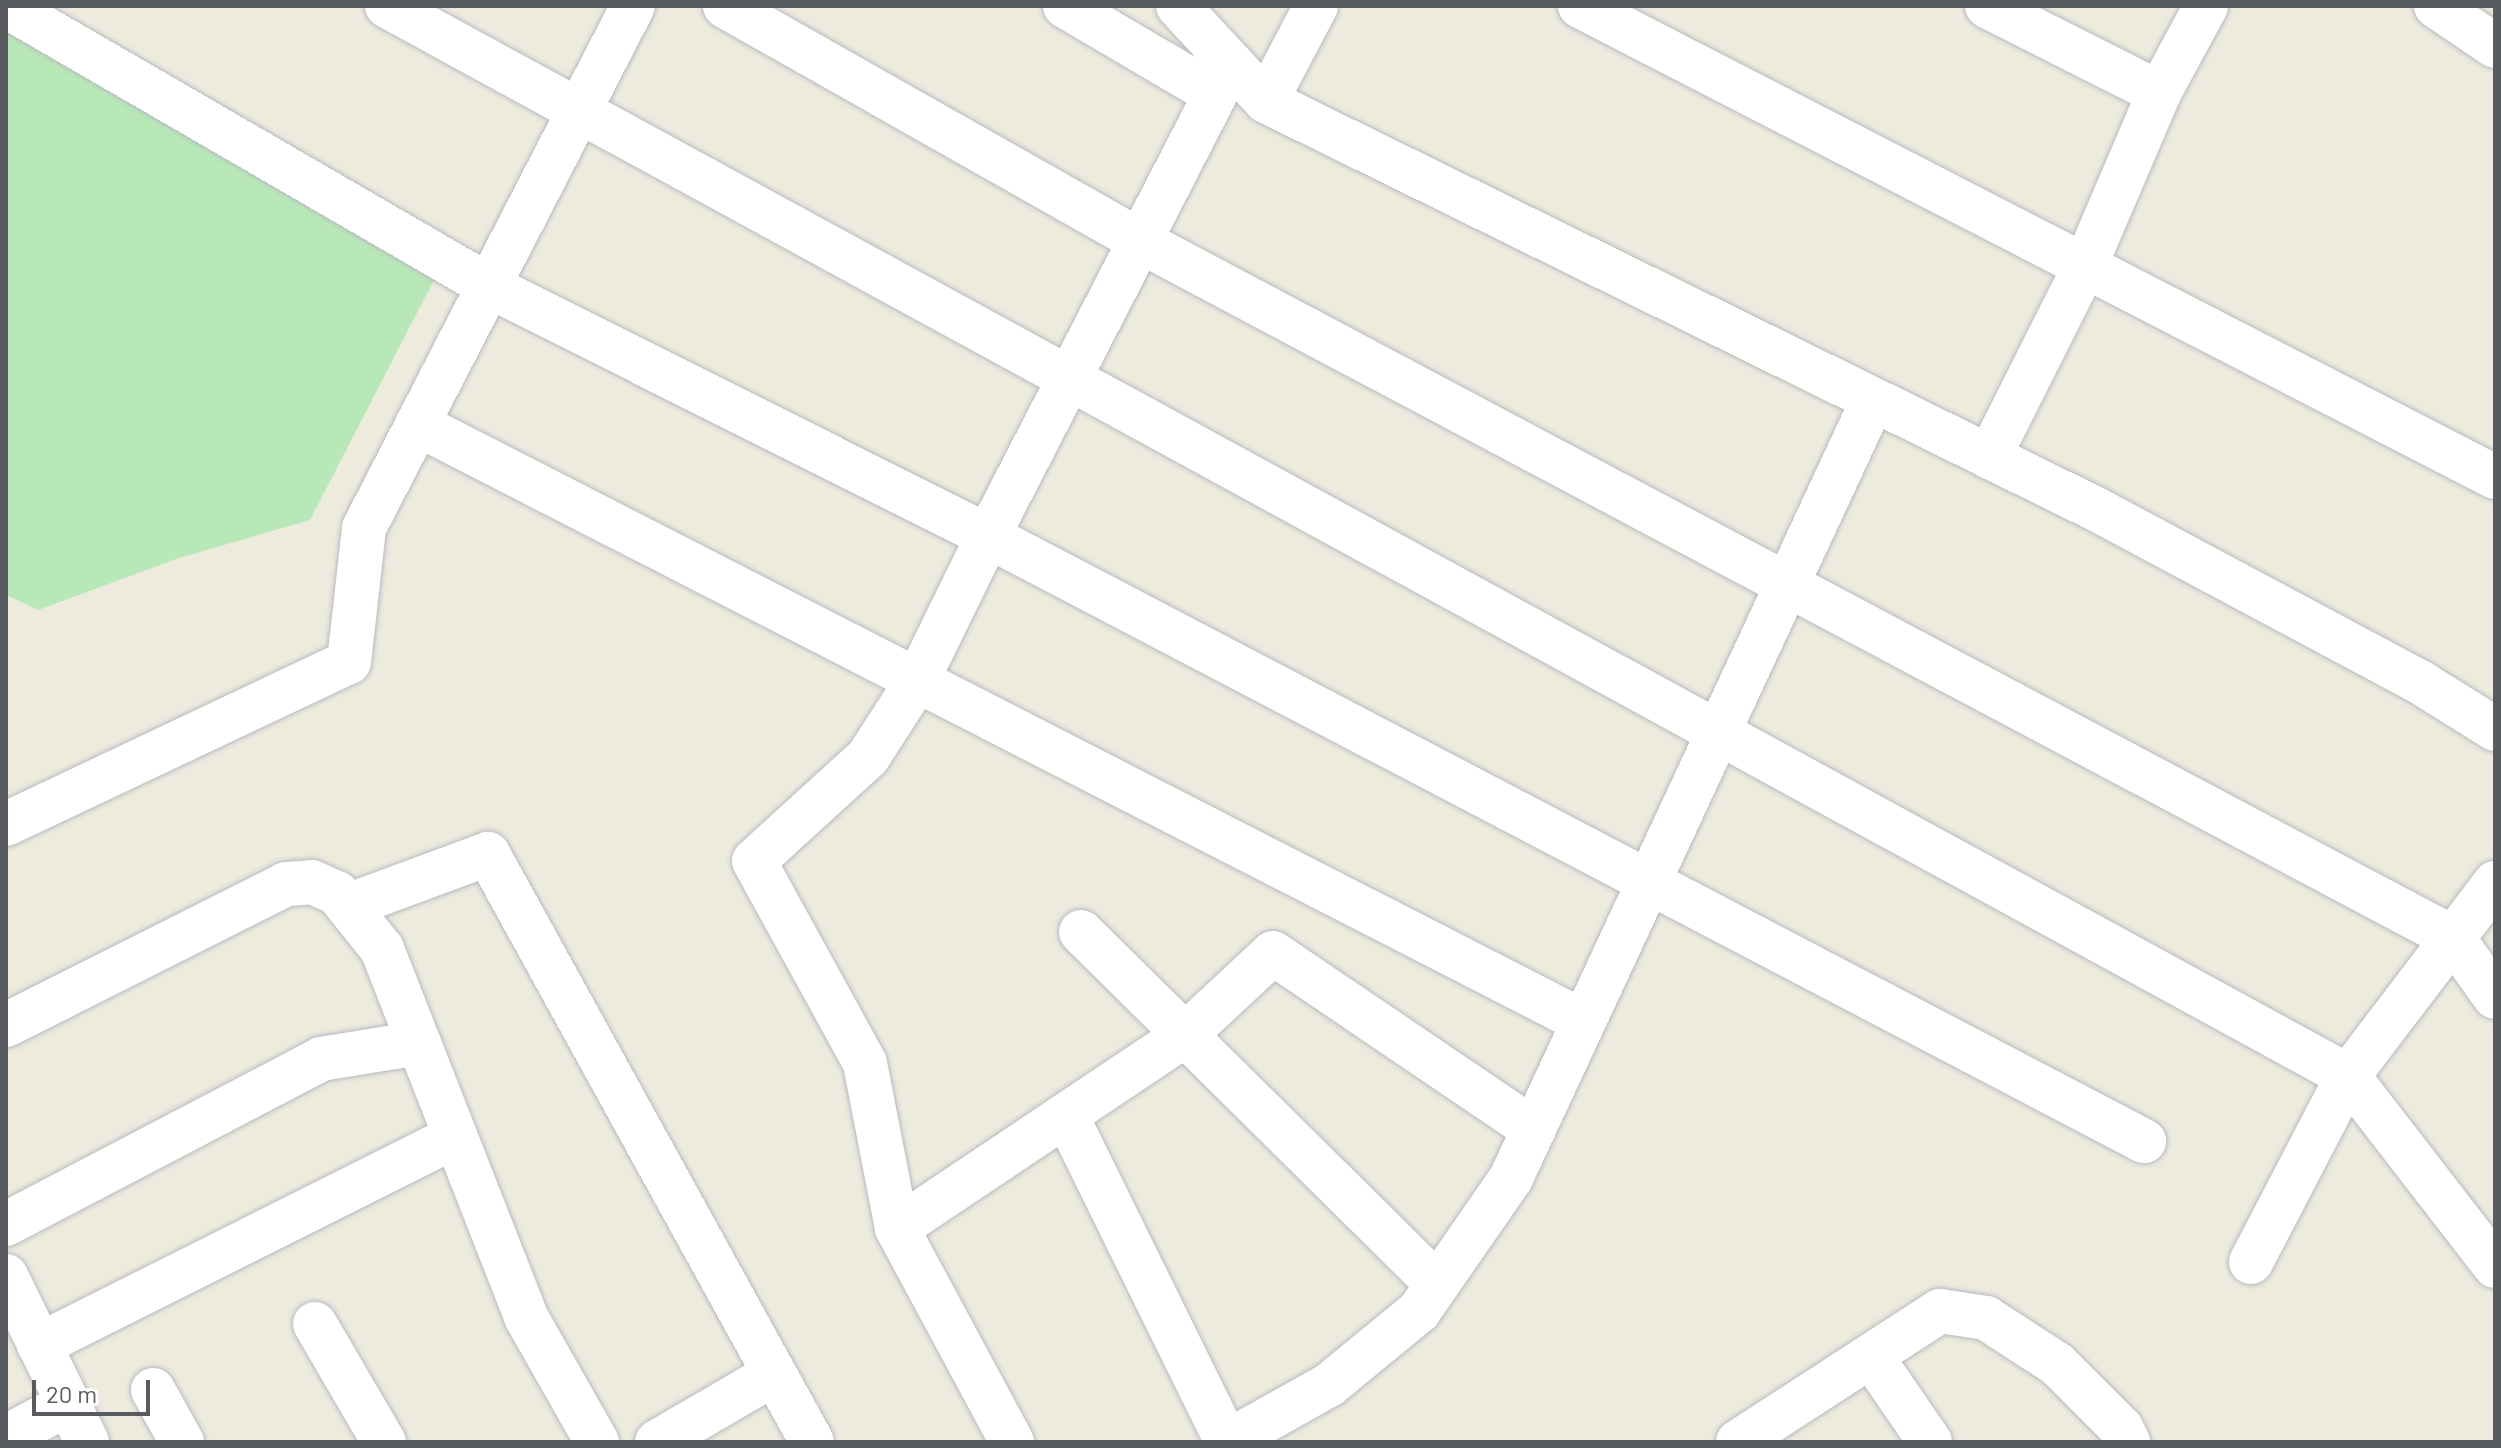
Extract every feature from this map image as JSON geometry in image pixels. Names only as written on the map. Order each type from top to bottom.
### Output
[{"type":"street","points":[[6,6],[489,286],[988,536],[2144,1141]]},
{"type":"street","points":[[387,6],[2348,1076],[2495,1266]]},
{"type":"street","points":[[6,824],[349,662],[364,528],[633,6]]},
{"type":"street","points":[[725,6],[1140,241],[2453,938],[2495,997]]},
{"type":"street","points":[[1065,6],[1223,79],[2094,508],[2410,676],[2495,729]]},
{"type":"street","points":[[1178,6],[1223,79]]},
{"type":"street","points":[[1266,101],[1316,6]]},
{"type":"street","points":[[1580,6],[2495,477]]},
{"type":"street","points":[[1987,6],[2159,93]]},
{"type":"street","points":[[1989,457],[2085,266],[2159,93],[2206,6]]},
{"type":"street","points":[[2436,6],[2495,46]]},
{"type":"street","points":[[1012,1442],[897,1228],[865,1063],[754,861],[868,757],[917,681],[988,536],[1223,79]]},
{"type":"street","points":[[1066,1115],[1227,1442],[1329,1385],[1419,1311],[1511,1178],[1873,400]]},
{"type":"street","points":[[417,424],[1584,1022]]},
{"type":"street","points":[[350,905],[488,854],[812,1442]]},
{"type":"street","points":[[6,1025],[286,884],[312,882],[337,893],[350,905],[382,949],[526,1317],[597,1442]]},
{"type":"street","points":[[2251,1262],[2348,1076],[2495,883]]},
{"type":"street","points":[[1081,932],[1437,1284]]},
{"type":"street","points":[[897,1228],[1185,1035],[1273,953],[1534,1130]]},
{"type":"street","points":[[6,1224],[321,1059],[419,1043]]},
{"type":"street","points":[[39,1345],[455,1137]]},
{"type":"street","points":[[6,1276],[77,1423],[6,1437]]},
{"type":"street","points":[[1738,1442],[1940,1311],[1986,1318],[2057,1364],[2121,1428],[2128,1442]]},
{"type":"street","points":[[315,1324],[384,1442]]},
{"type":"street","points":[[1871,1356],[1930,1442]]},
{"type":"street","points":[[657,1442],[774,1374]]},
{"type":"street","points":[[153,1390],[182,1442]]},
{"type":"green space","points":[[6,29],[435,278],[310,520],[179,558],[38,610],[6,595]]}]
